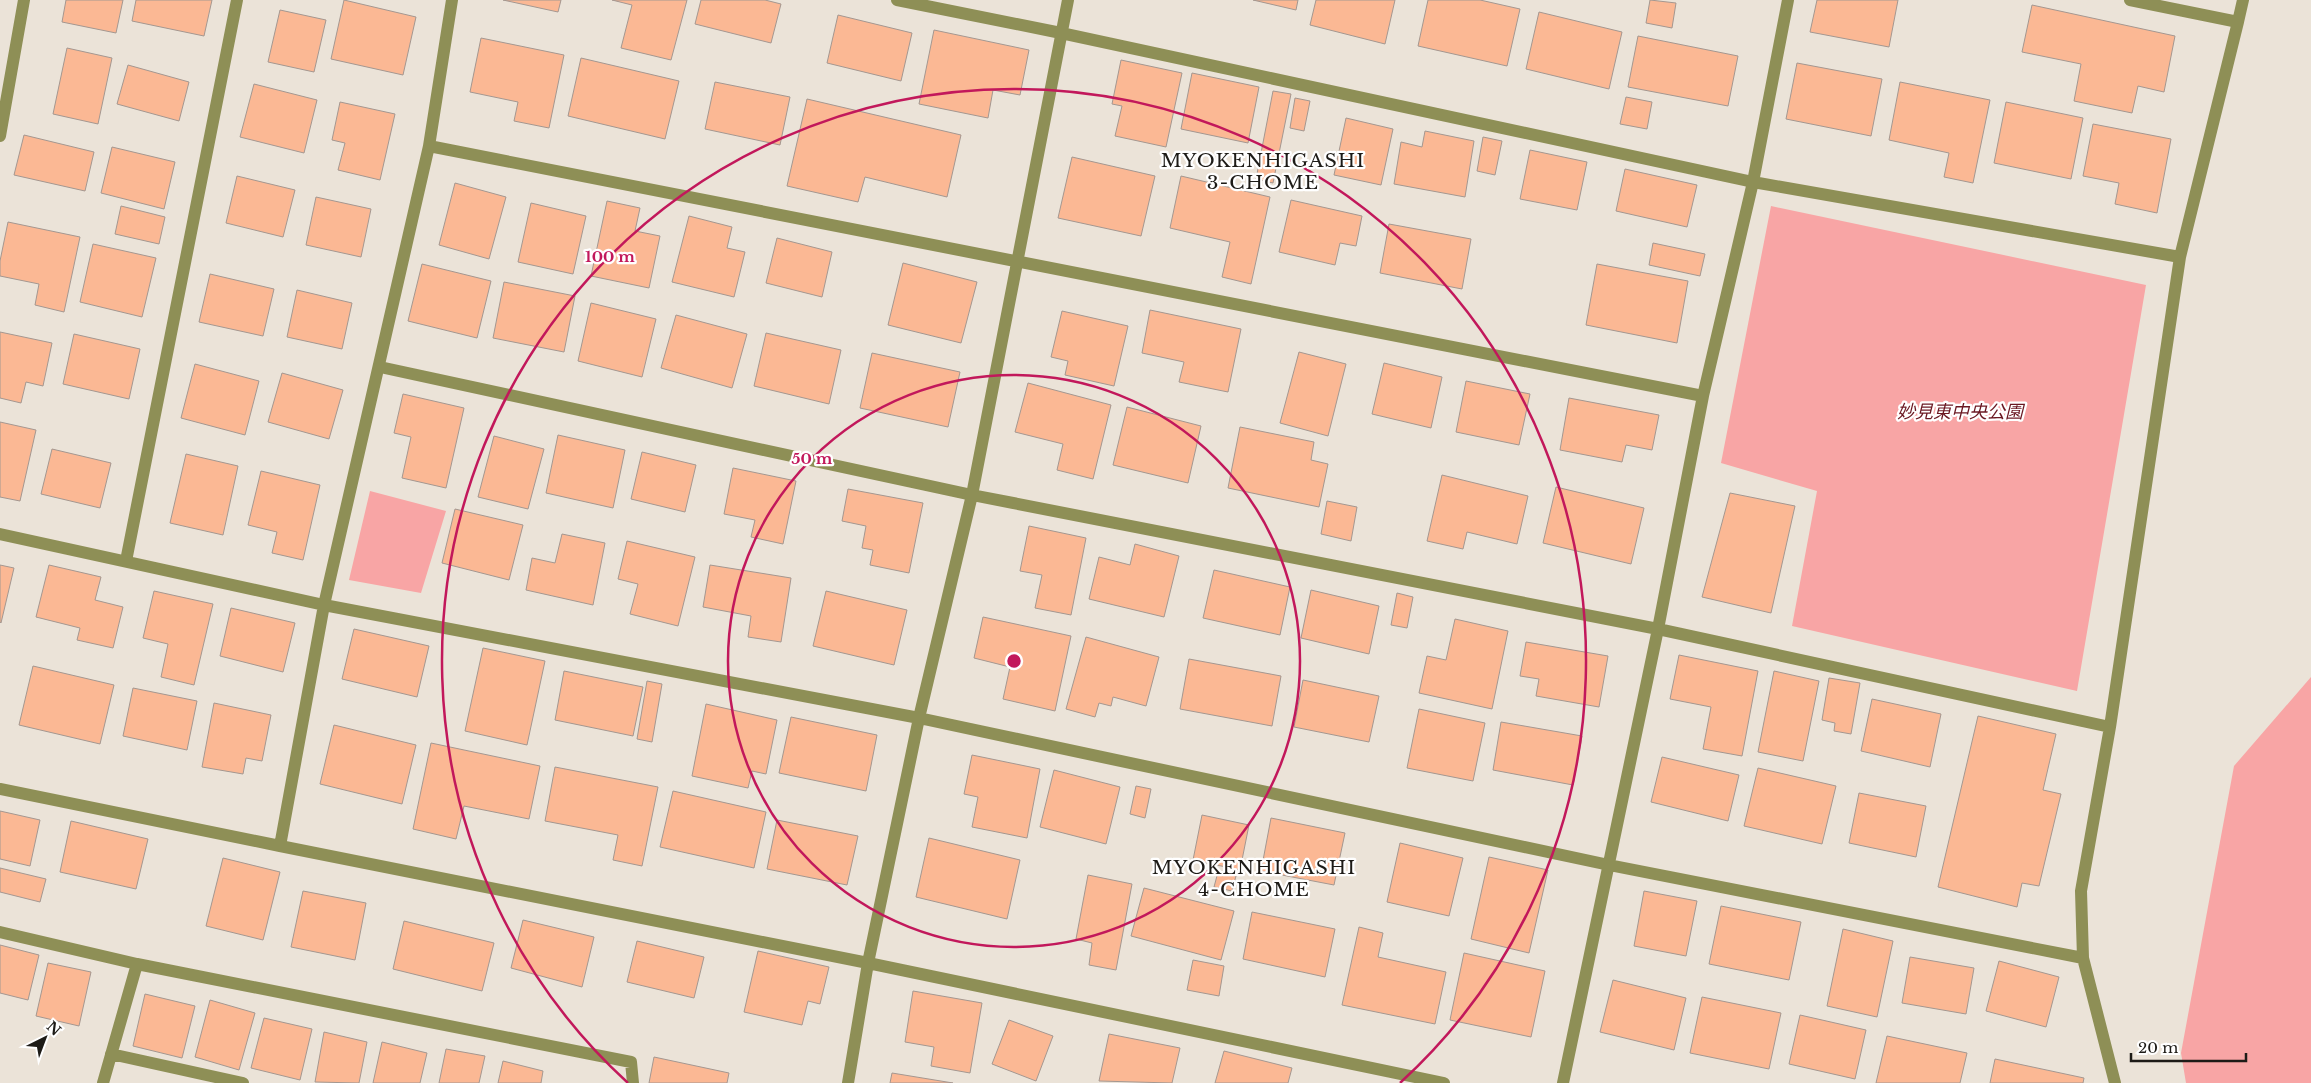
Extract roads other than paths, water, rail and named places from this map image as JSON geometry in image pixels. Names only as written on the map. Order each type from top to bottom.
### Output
[{"type":"street","points":[[0,136],[24,0]]},
{"type":"street","points":[[126,561],[237,0]]},
{"type":"street","points":[[280,846],[324,605],[380,367],[429,146],[452,0]]},
{"type":"street","points":[[897,0],[1061,32],[1753,182],[2180,257]]},
{"type":"street","points":[[848,1083],[868,963],[919,718],[972,495],[1068,0]]},
{"type":"street","points":[[1563,1083],[1658,629],[1703,396],[1753,182],[1788,0]]},
{"type":"street","points":[[2130,0],[2238,22]]},
{"type":"street","points":[[2115,1083],[2083,958],[2081,891],[2110,727],[2180,257],[2242,0]]},
{"type":"street","points":[[429,146],[1703,396]]},
{"type":"street","points":[[380,367],[972,495],[1658,629],[2110,727]]},
{"type":"street","points":[[0,534],[324,605],[919,718],[1609,865],[2083,958]]},
{"type":"street","points":[[0,789],[868,963],[1444,1083]]},
{"type":"street","points":[[0,932],[137,964],[631,1062],[632,1083]]},
{"type":"street","points":[[103,1083],[137,964]]},
{"type":"street","points":[[111,1054],[243,1083]]},
{"type":"district","name":"MYOKENHIGASHI 3-CHOME","points":[[1263,171]]},
{"type":"district","name":"MYOKENHIGASHI 4-CHOME","points":[[1254,878]]},
{"type":"park label","name":"妙見東中央公園","points":[[1960,412]]}]
